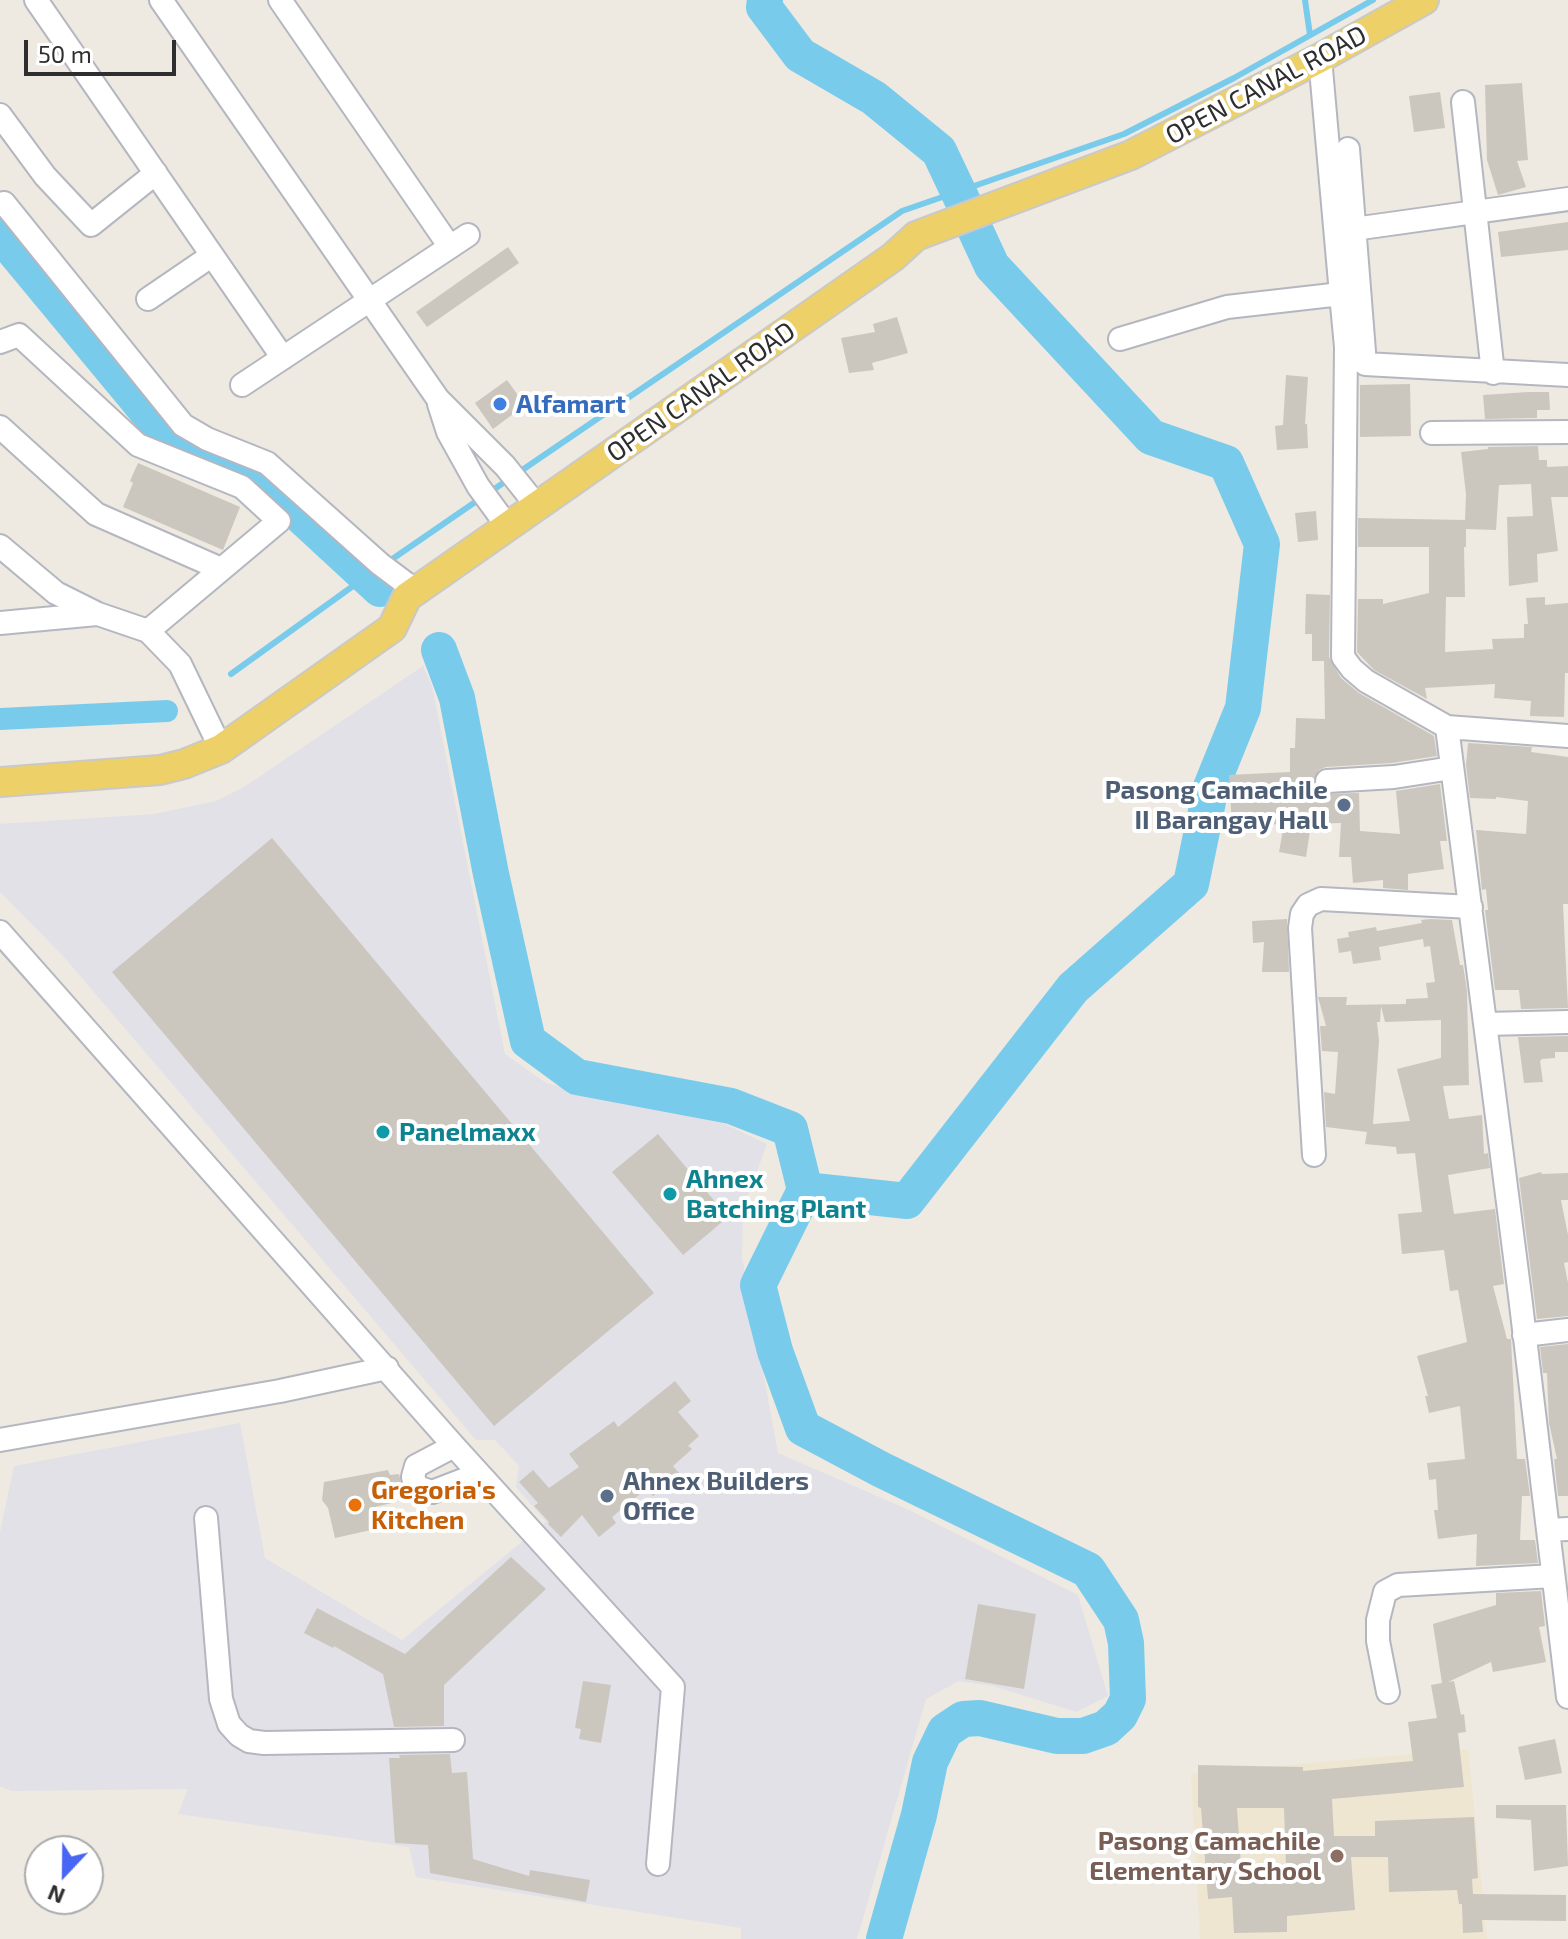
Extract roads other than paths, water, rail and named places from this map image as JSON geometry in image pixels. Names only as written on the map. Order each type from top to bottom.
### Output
[{"type":"main road","name":"OPEN CANAL ROAD","points":[[0,782],[160,770],[221,749],[392,628],[407,597],[416,591],[492,506],[528,495],[893,257],[916,236],[1131,155],[1320,58],[1424,0]]},
{"type":"street","points":[[36,0],[283,358]]},
{"type":"street","points":[[161,0],[438,399],[505,466],[528,495]]},
{"type":"street","points":[[242,385],[459,241],[280,0]]},
{"type":"street","points":[[1320,58],[1346,347],[1343,657],[1366,681],[1447,727],[1568,736]]},
{"type":"street","points":[[1463,102],[1493,373]]},
{"type":"street","points":[[0,115],[45,176],[91,225],[156,173]]},
{"type":"street","points":[[1348,149],[1365,364],[1568,375]]},
{"type":"street","points":[[1354,229],[1568,199]]},
{"type":"street","points":[[4,203],[183,425],[207,439],[267,463],[385,568],[416,591]]},
{"type":"street","points":[[148,299],[211,256]]},
{"type":"street","points":[[1120,339],[1227,307],[1341,294]]},
{"type":"street","points":[[0,342],[19,335],[138,445],[242,487],[279,521],[148,631]]},
{"type":"street","points":[[438,399],[448,432],[492,506]]},
{"type":"street","points":[[0,427],[96,514],[221,569]]},
{"type":"street","points":[[1432,433],[1568,432]]},
{"type":"street","points":[[461,457],[481,442]]},
{"type":"street","points":[[0,546],[56,593],[98,614],[148,631],[180,664],[221,749]]},
{"type":"street","points":[[0,623],[98,614]]},
{"type":"street","points":[[1447,727],[1524,1335],[1558,1529],[1553,1576],[1568,1697]]},
{"type":"street","points":[[1327,781],[1394,777],[1452,768]]},
{"type":"street","points":[[1314,1155],[1300,928],[1302,914],[1308,905],[1321,899],[1471,907]]},
{"type":"street","points":[[0,932],[454,1446],[673,1687],[658,1864]]},
{"type":"street","points":[[1486,1024],[1568,1022]]},
{"type":"street","points":[[1524,1335],[1568,1330]]},
{"type":"street","points":[[0,1440],[280,1391],[387,1368]]},
{"type":"street","points":[[454,1446],[416,1466],[413,1477],[417,1487],[432,1492],[479,1474]]},
{"type":"street","points":[[206,1518],[221,1699],[229,1724],[239,1735],[249,1741],[264,1743],[453,1740]]},
{"type":"street","points":[[1388,1692],[1378,1641],[1378,1620],[1385,1592],[1398,1585],[1553,1576]]},
{"type":"waterway","points":[[765,0],[764,7],[800,55],[874,98],[939,151],[965,206]]},
{"type":"waterway","points":[[1305,0],[1310,35]]},
{"type":"waterway","points":[[490,492],[902,211],[1124,134],[1234,78],[1373,0]]},
{"type":"waterway","points":[[805,1190],[907,1201],[1073,988],[1191,884],[1211,787],[1243,708],[1262,544],[1226,463],[1151,437],[992,266],[973,225]]},
{"type":"waterway","points":[[0,234],[169,438],[262,480],[380,589]]},
{"type":"waterway","points":[[388,562],[481,498]]},
{"type":"waterway","points":[[231,674],[378,568]]},
{"type":"waterway","points":[[439,650],[457,698],[528,1041],[577,1077],[731,1106],[790,1129],[805,1190],[758,1285],[775,1351],[803,1428],[1088,1570],[1121,1620],[1126,1643],[1128,1699],[1120,1715],[1106,1728],[1083,1736],[1057,1736],[980,1718],[963,1719],[945,1731],[930,1762],[919,1815],[884,1939]]},
{"type":"waterway","points":[[0,719],[167,711]]},
{"type":"place","name":"Alfamart","points":[[500,404]]},
{"type":"place","name":"Pasong Camachile II Barangay Hall","points":[[1344,805]]},
{"type":"place","name":"Panelmaxx","points":[[383,1132]]},
{"type":"place","name":"Ahnex Batching Plant","points":[[670,1194]]},
{"type":"place","name":"Ahnex Builders Office","points":[[607,1496]]},
{"type":"place","name":"Gregoria's Kitchen","points":[[355,1505]]},
{"type":"place","name":"Pasong Camachile Elementary School","points":[[1337,1856]]}]
